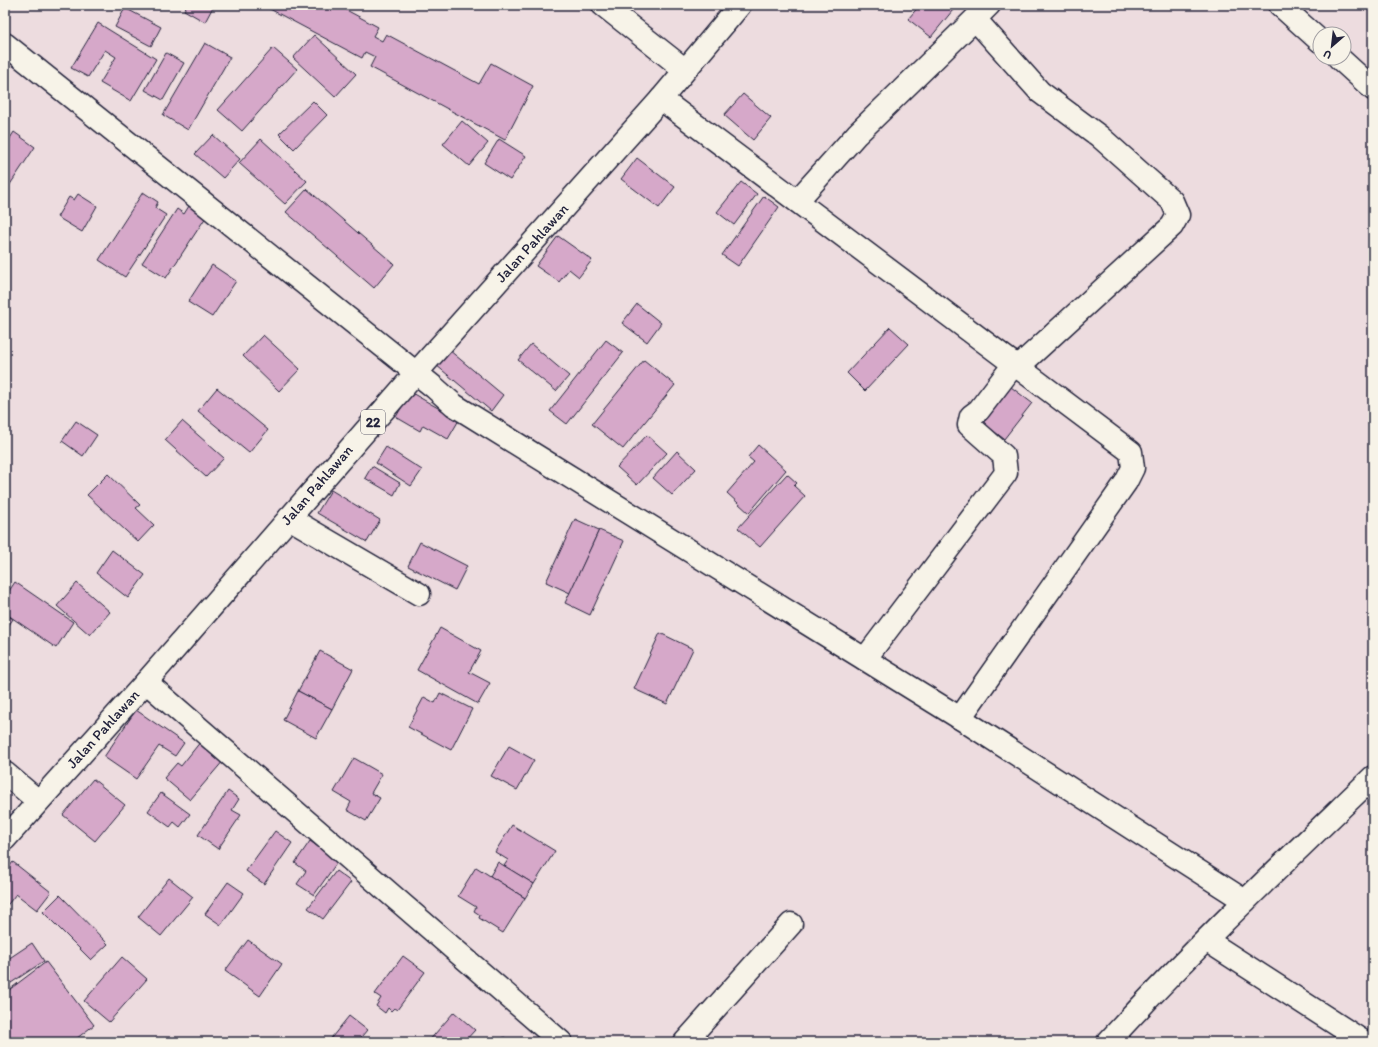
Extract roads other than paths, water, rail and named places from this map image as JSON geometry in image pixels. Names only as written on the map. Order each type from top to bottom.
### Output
[{"type":"main road","points":[[603,5],[684,69]]},
{"type":"main road","name":"Jalan Pahlawan","points":[[5,839],[146,682],[416,373],[660,99],[740,5]]},
{"type":"main road","points":[[1280,5],[1312,34]]},
{"type":"main road","points":[[797,201],[856,134],[982,12],[1040,92],[1099,136],[1172,200],[1178,215],[1172,226],[1017,365],[979,410],[971,416],[969,425],[1004,456],[1006,472],[865,660]]},
{"type":"main road","points":[[5,44],[454,405],[960,718],[1245,902]]},
{"type":"main road","points":[[1348,66],[1373,89]]},
{"type":"main road","points":[[660,99],[1017,365],[1131,452],[1133,468],[1126,482],[960,718]]},
{"type":"main road","points":[[289,518],[419,594]]},
{"type":"main road","points":[[146,682],[561,1042]]},
{"type":"main road","points":[[5,773],[38,801]]},
{"type":"main road","points":[[1108,1042],[1206,940],[1373,777]]},
{"type":"main road","points":[[685,1042],[791,924]]},
{"type":"main road","points":[[1206,940],[1364,1042]]}]
